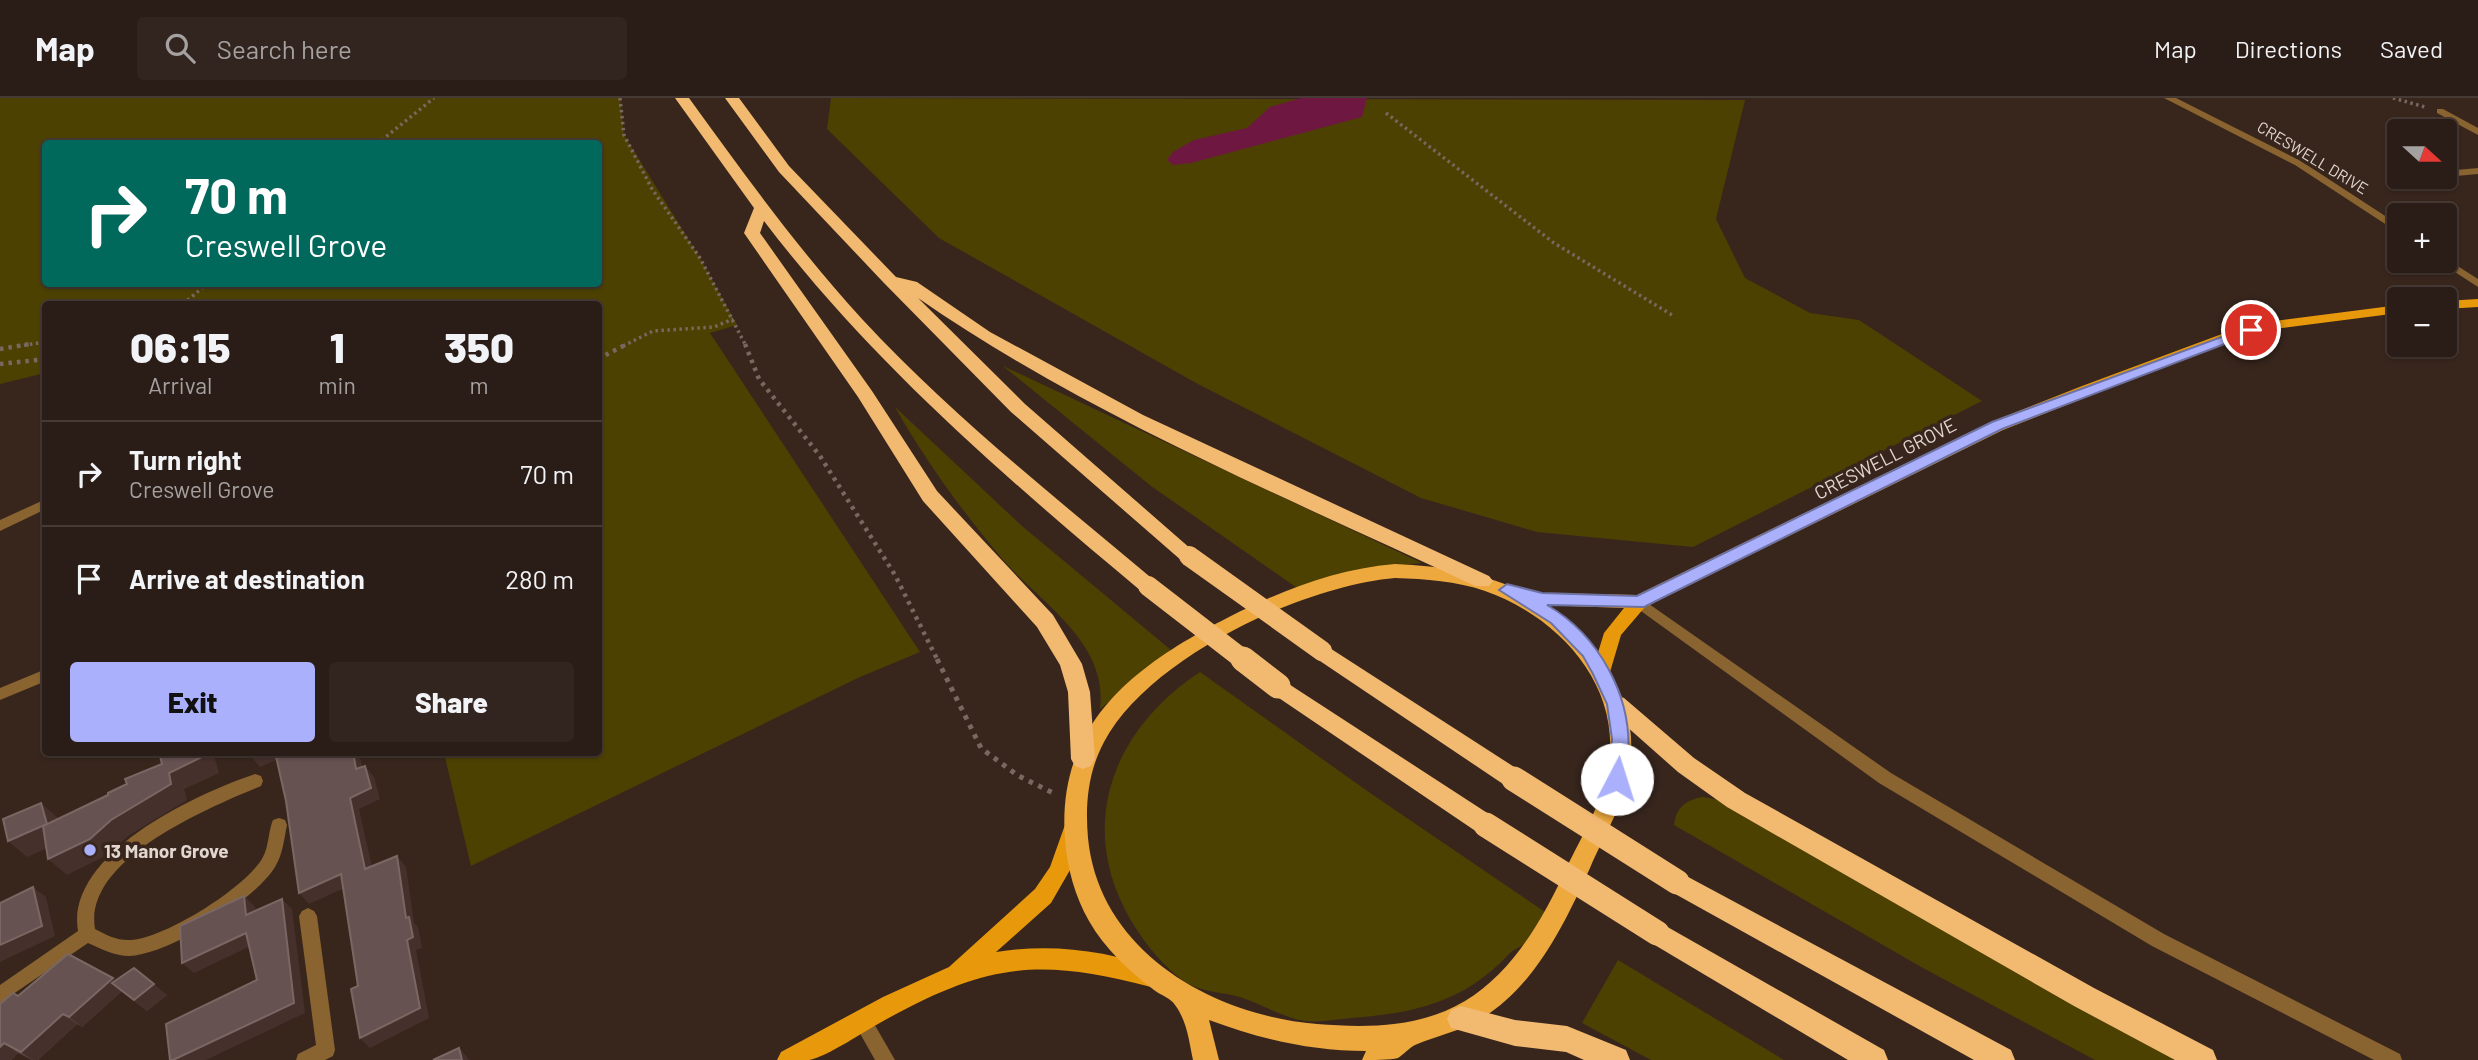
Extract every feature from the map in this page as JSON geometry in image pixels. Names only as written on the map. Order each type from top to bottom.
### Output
[{"type":"highway","points":[[682,98],[745,184],[850,317],[963,431],[1148,586],[1278,686],[1486,825],[1657,933],[1874,1060]]},
{"type":"highway","points":[[732,98],[784,169],[890,280],[1018,408],[1189,556],[1322,651],[1514,779],[1677,882],[2001,1060]]},
{"type":"highway","points":[[762,206],[752,233],[821,330],[930,496],[1045,621],[1074,674],[1079,692],[1083,759],[1074,816],[1075,857],[1085,888],[1103,924],[1123,951],[1151,977],[1185,998],[1240,1019],[1293,1032],[1368,1039],[1434,1029],[1461,1019],[1519,973],[1548,933],[1565,900],[1617,779],[1620,739],[1616,704],[1588,652],[1557,618],[1507,590],[1482,581],[1124,412],[984,336],[911,286],[890,280]]},
{"type":"highway","points":[[1083,759],[1118,704],[1169,657],[1294,593],[1326,581],[1367,572],[1414,570],[1482,581]]},
{"type":"highway","points":[[1616,704],[1686,765],[1736,800],[2203,1060]]},
{"type":"highway","points":[[1185,998],[1199,1027],[1206,1060]]},
{"type":"highway","points":[[1461,1019],[1516,1033],[1567,1039],[1616,1060]]},
{"type":"highway","points":[[1376,1060],[1408,1034]]},
{"type":"main road","points":[[2457,304],[2478,303]]},
{"type":"main road","name":"CRESWELL GROVE","points":[[1601,672],[1613,633],[1639,602],[1997,426],[2235,334],[2330,315],[2387,310]]},
{"type":"main road","name":"CRESWELL GROVE","points":[[1507,590],[1542,599],[1639,602]]},
{"type":"main road","points":[[956,975],[1043,896],[1059,870],[1074,816]]},
{"type":"main road","points":[[789,1060],[862,1020],[956,975],[999,962],[1037,959],[1111,966],[1151,977]]},
{"type":"street","name":"CRESWELL DRIVE","points":[[2169,98],[2298,163],[2387,222]]},
{"type":"street","points":[[2440,111],[2478,132]]},
{"type":"street","points":[[2457,173],[2478,171]]},
{"type":"street","points":[[2457,270],[2478,284]]},
{"type":"street","points":[[0,527],[42,505]]},
{"type":"street","points":[[1639,602],[1885,778],[2158,940],[2393,1060]]},
{"type":"street","points":[[0,694],[42,677]]},
{"type":"street","points":[[87,934],[85,912],[97,884],[122,855],[187,813],[255,781]]},
{"type":"street","points":[[87,934],[108,945],[137,947],[196,922],[246,891],[271,861],[279,825]]},
{"type":"street","points":[[306,1060],[326,1050],[308,916]]},
{"type":"street","points":[[0,995],[87,934]]},
{"type":"street","points":[[862,1020],[886,1060]]},
{"type":"path","points":[[382,140],[433,98]]},
{"type":"path","points":[[620,98],[624,135],[652,189],[700,258],[733,319],[760,379],[820,456],[895,575],[981,748],[1074,816]]},
{"type":"path","points":[[2393,98],[2440,111]]},
{"type":"path","points":[[1386,113],[1554,243],[1672,315]]},
{"type":"path","points":[[193,301],[204,287]]},
{"type":"path","points":[[602,357],[653,331],[714,327],[733,319]]},
{"type":"path","points":[[0,349],[42,343]]},
{"type":"path","points":[[0,364],[42,359]]},
{"type":"shaded area","points":[[0,98],[620,98],[624,135],[700,258],[737,325],[710,333],[920,652],[860,677],[471,866],[445,756],[602,756],[602,301],[42,301],[42,374],[0,384]]},
{"type":"shaded area","points":[[831,98],[1745,100],[1716,219],[1745,278],[1810,313],[1859,320],[1982,401],[1693,547],[1537,532],[1421,498],[1196,383],[939,238],[827,129]]},
{"type":"shaded area","points":[[1301,98],[1367,98],[1362,117],[1191,163],[1173,165],[1167,160],[1173,152],[1194,140],[1247,128],[1270,107]]},
{"type":"shaded area","points":[[1003,366],[1422,563],[1359,569],[1303,592],[1151,486]]},
{"type":"shaded area","points":[[895,407],[1022,526],[1171,650],[1100,709],[1100,685],[1093,663],[1082,643],[1067,624],[999,555],[931,465]]},
{"type":"shaded area","points":[[1200,672],[1373,795],[1545,912],[1528,942],[1510,953],[1474,984],[1456,994],[1417,1008],[1375,1016],[1305,1021],[1288,1017],[1240,997],[1198,988],[1177,976],[1143,939],[1115,886],[1106,851],[1105,816],[1112,783],[1125,752],[1144,722],[1169,695]]},
{"type":"shaded area","points":[[1703,797],[1725,801],[2177,1060],[2095,1060],[1923,968],[1674,825],[1677,813],[1683,805]]},
{"type":"shaded area","points":[[1618,960],[1784,1060],[1651,1060],[1582,1023]]},
{"type":"building","points":[[160,756],[204,756],[169,773],[171,784],[111,820],[90,839],[48,859],[43,826],[108,795],[127,784],[125,779],[162,764]]},
{"type":"building","points":[[276,756],[354,756],[356,769],[365,766],[371,788],[350,798],[365,869],[397,856],[406,918],[409,917],[413,937],[407,940],[420,1008],[360,1038],[351,989],[358,986],[341,874],[299,893],[286,801]]},
{"type":"building","points":[[41,803],[47,824],[8,841],[3,819]]},
{"type":"building","points":[[33,887],[42,926],[0,945],[0,903]]},
{"type":"building","points":[[244,896],[246,915],[282,899],[294,1003],[170,1060],[166,1024],[257,980],[246,933],[182,963],[180,926]]},
{"type":"building","points":[[68,954],[113,978],[69,1017],[63,1014],[21,1052],[4,1043],[0,1047],[0,1004],[13,993],[18,996]]},
{"type":"building","points":[[134,968],[154,984],[134,1000],[112,983]]},
{"type":"building","points":[[459,1048],[462,1060],[433,1060]]},
{"type":"place","name":"13 Manor Grove","points":[[90,850]]},
{"type":"route","points":[[1617,779],[1620,739],[1616,704],[1601,672],[1588,652],[1557,618],[1507,590],[1542,599],[1639,602],[1997,426],[2087,389],[2251,330]]}]
